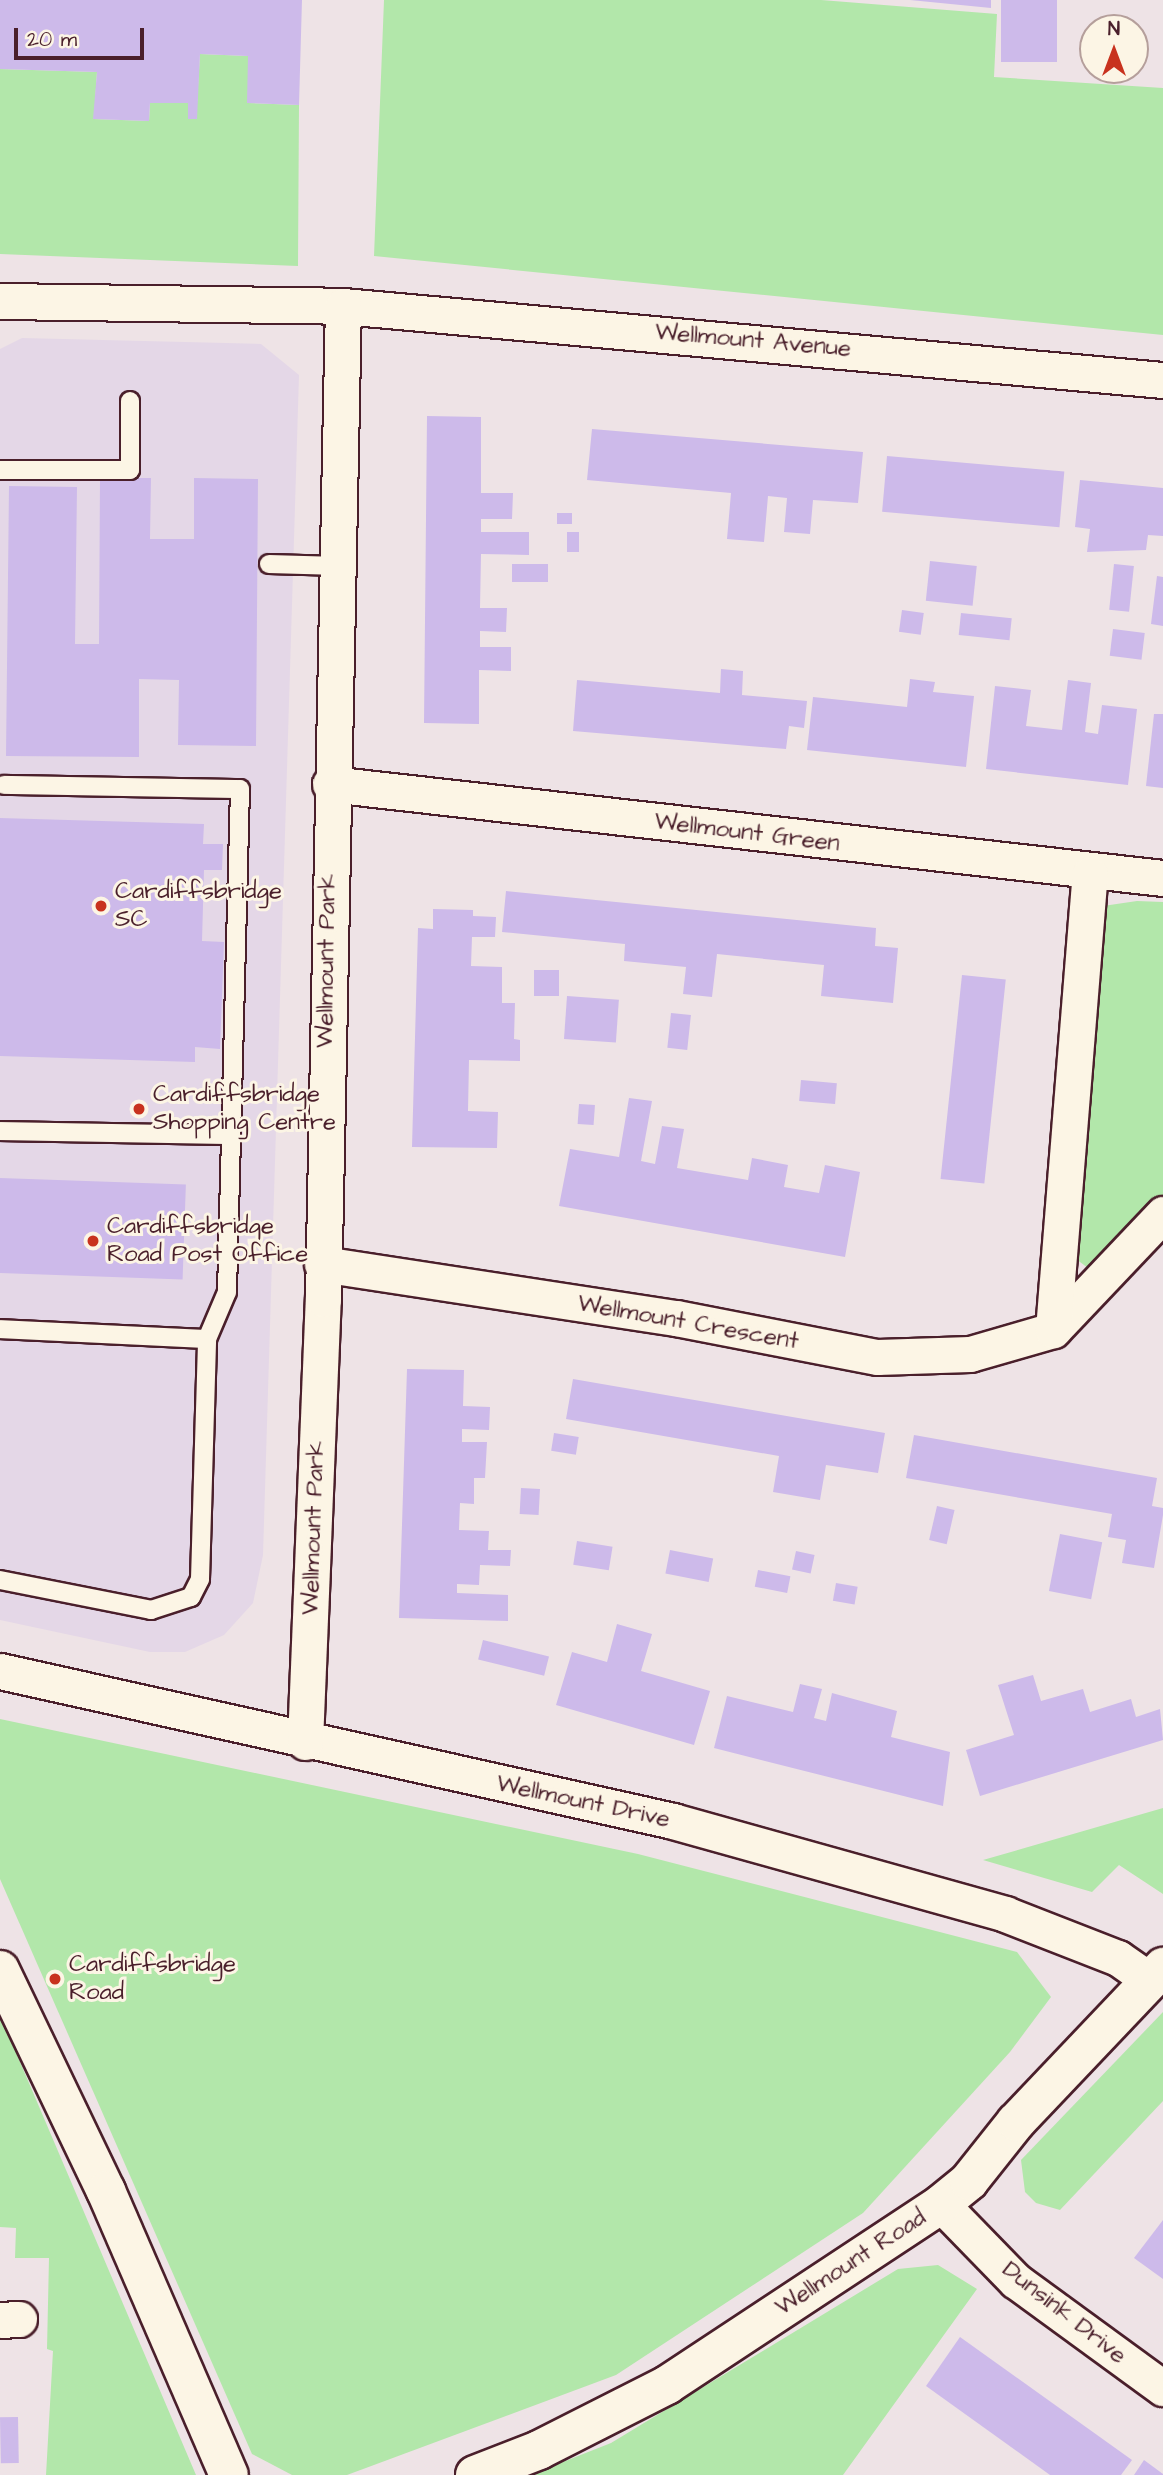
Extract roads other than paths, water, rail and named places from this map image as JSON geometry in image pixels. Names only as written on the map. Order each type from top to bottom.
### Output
[{"type":"street","name":"Wellmount Avenue","points":[[0,300],[343,306],[1163,380]]},
{"type":"street","name":"Wellmount Park","points":[[305,1742],[322,1264],[330,784],[339,566],[343,306]]},
{"type":"street","name":"Wellmount Green","points":[[330,784],[1090,874],[1163,878]]},
{"type":"street","points":[[1053,1330],[1090,874]]},
{"type":"street","points":[[1053,1330],[1163,1214]]},
{"type":"street","name":"Wellmount Crescent","points":[[322,1264],[676,1318],[877,1357],[970,1354],[1053,1330]]},
{"type":"street","name":"Wellmount Drive","points":[[0,1671],[305,1742],[673,1821],[932,1891],[1156,1973]]},
{"type":"street","points":[[0,1970],[106,2191],[229,2475]]},
{"type":"street","name":"Wellmount Road","points":[[475,2475],[539,2450],[667,2385],[941,2204],[969,2181],[1016,2122],[1156,1973]]},
{"type":"street","name":"Dunsink Drive","points":[[941,2204],[1016,2281],[1163,2388]]},
{"type":"lane","points":[[0,470],[130,470],[130,401]]},
{"type":"lane","points":[[269,564],[339,566]]},
{"type":"lane","points":[[0,1580],[151,1610],[191,1597],[200,1579],[207,1339],[227,1292],[240,789],[4,785]]},
{"type":"lane","points":[[0,1131],[231,1135]]},
{"type":"lane","points":[[0,1329],[207,1339]]},
{"type":"place","name":"Cardiffsbridge SC","points":[[101,906]]},
{"type":"place","name":"Cardiffsbridge Shopping Centre","points":[[139,1109]]},
{"type":"place","name":"Cardiffsbridge Road Post Office","points":[[93,1241]]},
{"type":"place","name":"Cardiffsbridge Road","points":[[55,1979]]}]
